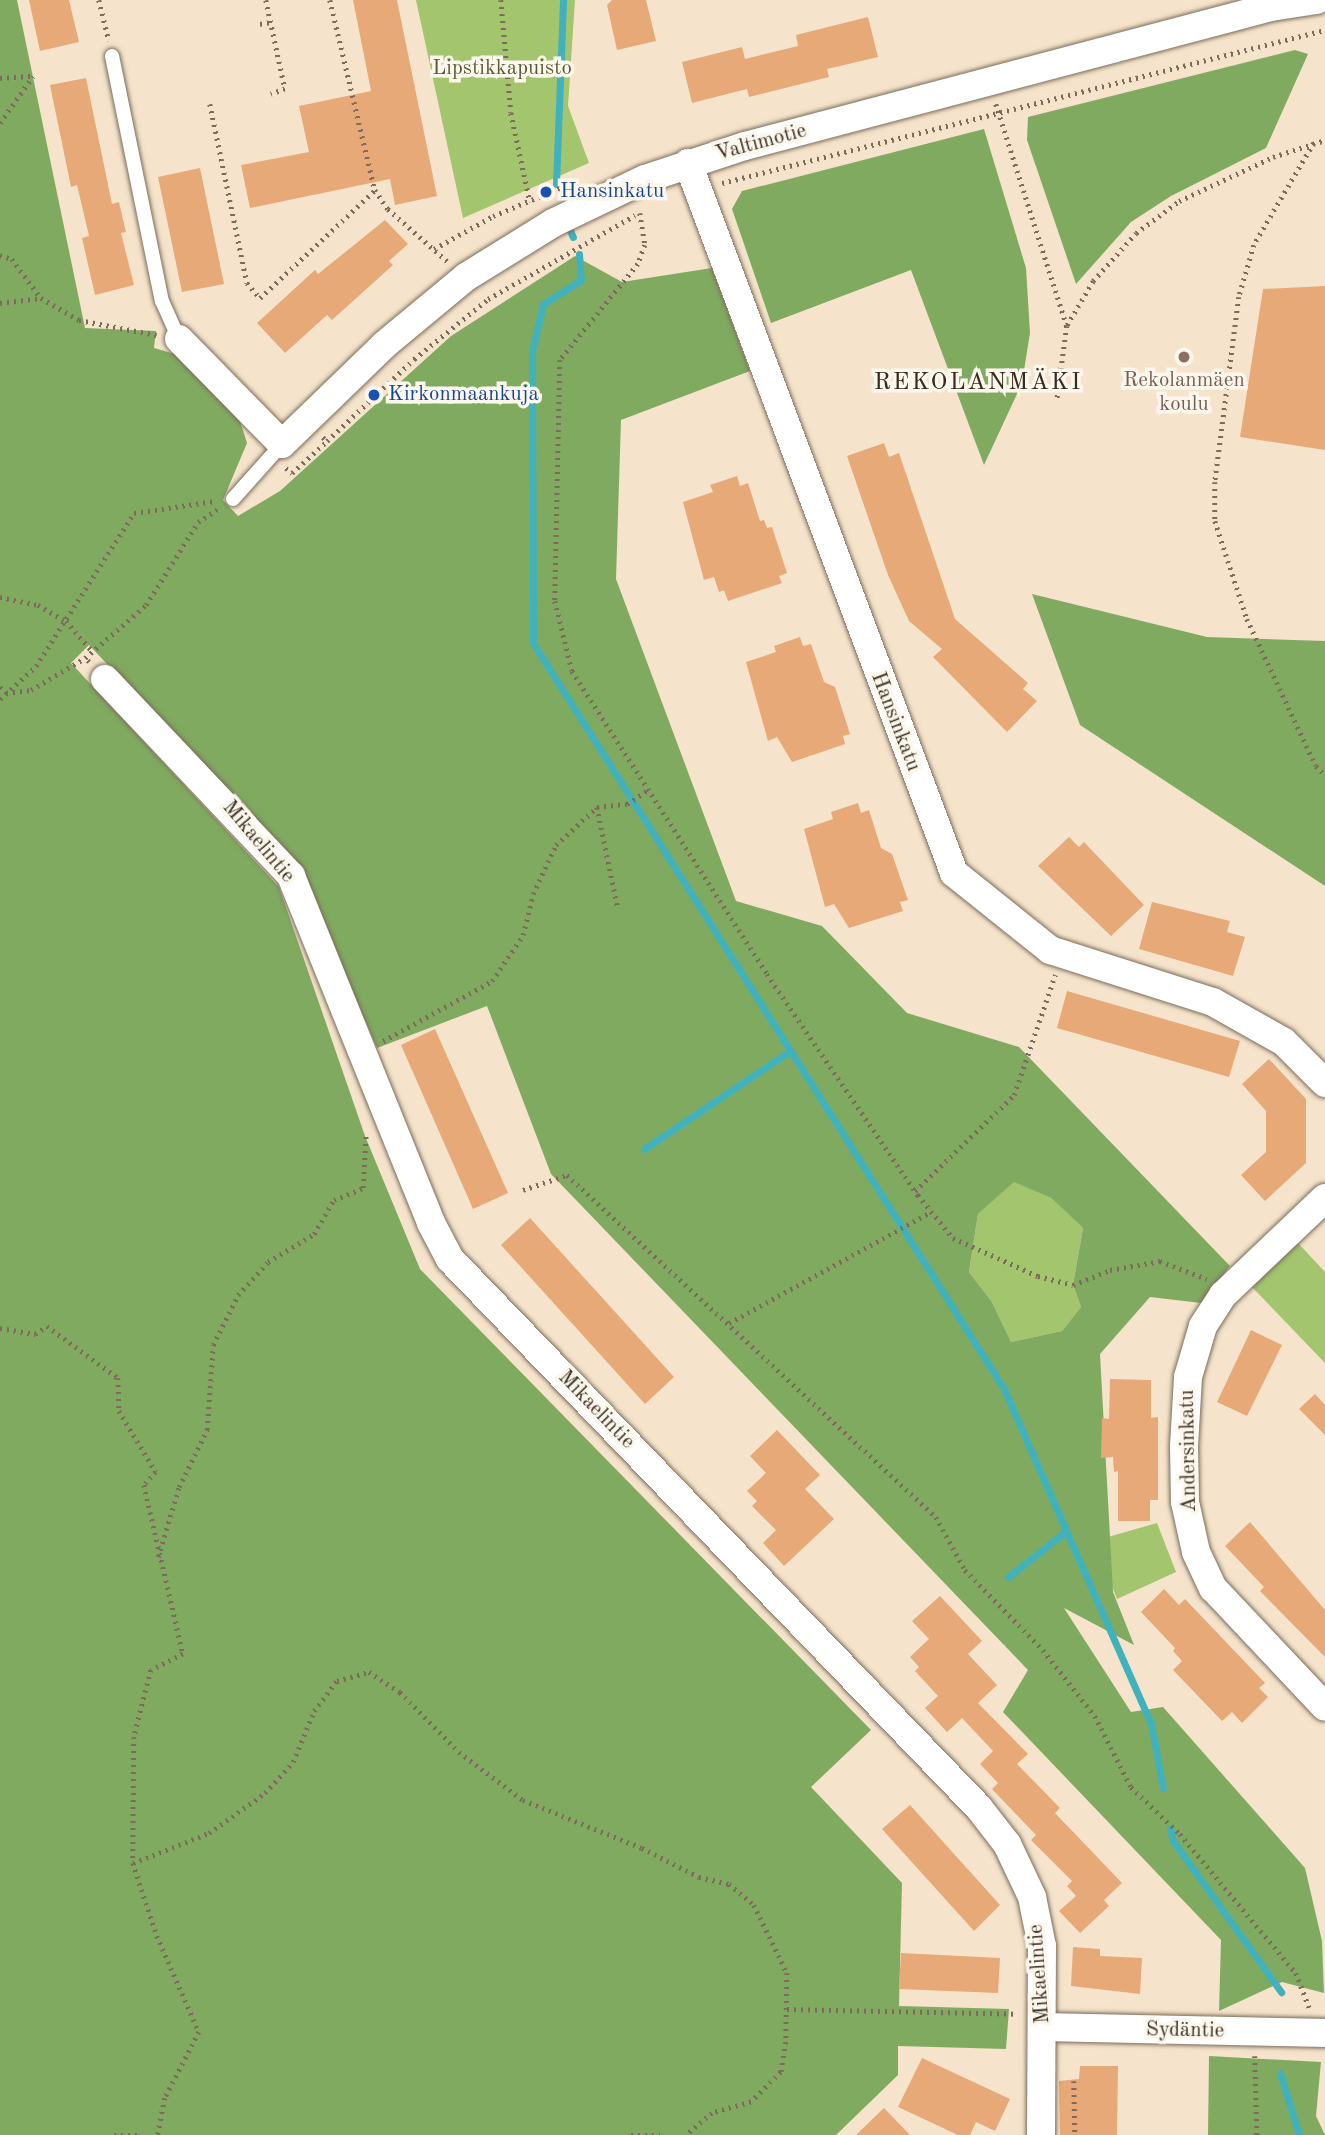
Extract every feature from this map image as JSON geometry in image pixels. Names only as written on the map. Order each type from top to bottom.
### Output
[{"type":"street","name":"Valtimotie","points":[[282,444],[384,345],[466,277],[590,204],[688,163],[1271,7],[1316,0]]},
{"type":"street","name":"Hansinkatu","points":[[688,163],[954,873],[1050,950],[1213,1002],[1284,1042],[1325,1083]]},
{"type":"street","points":[[179,339],[282,444]]},
{"type":"street","name":"Mikaelintie","points":[[105,679],[291,876],[431,1223],[450,1259],[979,1808],[1007,1844],[1032,1897],[1040,1934],[1037,2020],[1041,2135]]},
{"type":"street","name":"Andersinkatu","points":[[1325,1198],[1223,1295],[1203,1326],[1188,1377],[1185,1502],[1196,1552],[1213,1588],[1325,1707]]},
{"type":"street","name":"Sydäntie","points":[[1037,2020],[1322,2033]]},
{"type":"lane","points":[[112,56],[162,301],[179,339]]},
{"type":"lane","points":[[233,499],[282,444]]},
{"type":"path","points":[[99,0],[112,56]]},
{"type":"path","points":[[266,0],[285,89],[271,94]]},
{"type":"path","points":[[330,0],[375,190],[388,209],[466,277]]},
{"type":"path","points":[[501,0],[511,113],[530,202]]},
{"type":"path","points":[[260,24],[271,22]]},
{"type":"path","points":[[699,190],[1325,30]]},
{"type":"path","points":[[0,78],[33,76],[0,123]]},
{"type":"path","points":[[990,83],[1067,326]]},
{"type":"path","points":[[210,104],[247,283],[260,298],[375,190]]},
{"type":"path","points":[[1057,400],[1067,326],[1093,281],[1136,233],[1168,209],[1273,157],[1325,140]]},
{"type":"path","points":[[1314,143],[1254,244],[1240,297],[1215,482],[1215,521],[1247,619],[1316,766],[1325,775]]},
{"type":"path","points":[[307,420],[327,441],[414,359],[488,299],[647,209]]},
{"type":"path","points":[[434,249],[493,216],[514,211]]},
{"type":"path","points":[[639,213],[645,245],[638,264],[560,360],[555,601],[572,671],[767,974],[915,1191],[953,1238],[1038,1276],[1073,1285],[1110,1270],[1160,1261],[1209,1280],[1223,1295]]},
{"type":"path","points":[[0,255],[12,259],[41,298],[79,320],[179,339]]},
{"type":"path","points":[[0,303],[41,298]]},
{"type":"path","points":[[0,699],[36,666],[134,513],[233,499]]},
{"type":"path","points":[[6,693],[51,682],[85,658],[146,605],[198,522],[233,499]]},
{"type":"path","points":[[0,597],[37,605],[66,621],[92,652]]},
{"type":"path","points":[[85,658],[105,679]]},
{"type":"path","points":[[0,687],[6,693]]},
{"type":"path","points":[[364,1052],[492,981],[523,935],[533,894],[555,845],[597,807],[627,804],[649,789]]},
{"type":"path","points":[[597,807],[618,908]]},
{"type":"path","points":[[915,1191],[1014,1095],[1062,954]]},
{"type":"path","points":[[158,1558],[179,1487],[207,1430],[213,1345],[238,1295],[268,1262],[314,1234],[334,1200],[363,1188],[366,1124]]},
{"type":"path","points":[[523,1190],[567,1175],[730,1323],[936,1517],[965,1570],[1043,1650],[1095,1716],[1131,1787],[1180,1834],[1296,1973],[1322,2033]]},
{"type":"path","points":[[730,1323],[931,1212]]},
{"type":"path","points":[[0,1328],[35,1334],[47,1326],[118,1378],[119,1411],[156,1472],[144,1485],[158,1558],[183,1654],[151,1670],[134,1737],[133,1863],[157,1936],[200,2032],[165,2098],[158,2135]]},
{"type":"path","points":[[133,1863],[209,1833],[265,1793],[293,1762],[314,1711],[337,1681],[369,1672],[400,1692],[459,1752],[523,1800],[642,1848],[699,1877],[729,1884],[754,1905],[787,1973],[787,2009],[781,2072],[751,2102],[712,2113],[687,2135]]},
{"type":"path","points":[[787,2009],[1037,2020]]},
{"type":"path","points":[[1255,2032],[1257,2135]]},
{"type":"path","points":[[1074,2081],[1074,2135]]},
{"type":"path","points":[[114,2135],[138,2135]]},
{"type":"path","points":[[631,2135],[660,2135]]},
{"type":"green space","points":[[0,0],[17,0],[85,328],[156,331],[154,348],[175,354],[240,421],[247,443],[223,500],[238,516],[280,491],[451,336],[575,256],[622,282],[712,268],[750,371],[621,420],[616,579],[736,901],[822,926],[907,1013],[1019,1047],[1230,1266],[1201,1303],[1150,1297],[1100,1354],[1113,1592],[1134,1645],[1064,1608],[1131,1712],[1163,1707],[1305,1868],[1322,1941],[1324,1993],[1282,1982],[1219,2011],[1221,1940],[1003,1712],[1028,1670],[551,1174],[487,1006],[377,1048],[298,864],[89,645],[71,663],[279,887],[365,1136],[420,1269],[871,1730],[811,1787],[902,1883],[899,2006],[1009,2009],[1006,2049],[898,2046],[898,2075],[836,2135],[0,2135]],"holes":[[[1014,1182],[1051,1198],[1083,1228],[1073,1285],[1081,1307],[1062,1331],[1011,1342],[992,1302],[969,1272],[978,1214]]]},
{"type":"green space","name":"Lipstikkapuisto","points":[[416,0],[575,0],[568,106],[589,163],[463,218]]},
{"type":"green space","points":[[1295,50],[1308,54],[1266,148],[1171,196],[1131,222],[1076,284],[1027,140],[1028,117]]},
{"type":"green space","points":[[984,129],[1026,268],[1030,333],[1022,383],[984,465],[911,270],[771,323],[732,209],[742,191]]},
{"type":"green space","points":[[1032,594],[1207,637],[1325,641],[1325,886],[1080,725]]},
{"type":"green space","points":[[1014,1181],[1051,1198],[1083,1228],[1073,1285],[1081,1307],[1062,1331],[1011,1342],[992,1302],[969,1272],[978,1214]]},
{"type":"green space","points":[[1298,1243],[1325,1272],[1325,1363],[1251,1286]]},
{"type":"green space","points":[[1157,1523],[1176,1572],[1117,1599],[1094,1541]]},
{"type":"green space","points":[[1209,2056],[1321,2062],[1316,2116],[1325,2135],[1208,2135]]},
{"type":"building","points":[[29,0],[69,0],[79,42],[40,51]]},
{"type":"building","points":[[353,0],[397,0],[437,196],[395,205],[390,179],[250,208],[241,165],[309,152],[299,106],[371,91]]},
{"type":"building","points":[[612,0],[646,0],[656,41],[617,50],[607,5]]},
{"type":"building","points":[[868,17],[878,57],[827,69],[829,77],[749,97],[747,89],[692,103],[682,62],[742,47],[745,59],[798,46],[796,35]]},
{"type":"building","points":[[86,78],[112,204],[119,202],[126,232],[121,233],[134,285],[95,295],[82,238],[89,236],[77,185],[71,187],[50,85]]},
{"type":"building","points":[[200,168],[224,284],[182,292],[158,177]]},
{"type":"building","points":[[385,220],[408,244],[389,261],[393,265],[332,320],[327,315],[285,353],[257,323],[315,270],[318,274]]},
{"type":"building","points":[[1325,286],[1325,450],[1240,437],[1263,289]]},
{"type":"building","points":[[884,443],[889,457],[899,453],[955,619],[1028,683],[1023,689],[1037,701],[1007,732],[933,657],[942,649],[909,621],[888,575],[847,456]]},
{"type":"building","points":[[737,476],[740,486],[748,483],[760,521],[764,520],[767,528],[772,527],[787,573],[779,576],[782,583],[728,601],[724,590],[719,592],[714,577],[704,580],[683,502],[713,492],[710,485]]},
{"type":"building","points":[[800,637],[803,646],[811,644],[824,682],[835,687],[850,734],[843,736],[845,744],[792,762],[777,737],[768,741],[746,662],[776,652],[774,646]]},
{"type":"building","points":[[858,803],[861,813],[869,810],[881,848],[892,854],[908,900],[900,902],[903,911],[849,928],[834,904],[825,907],[804,829],[833,819],[831,812]]},
{"type":"building","points":[[1069,837],[1079,847],[1084,842],[1144,905],[1111,936],[1038,866]]},
{"type":"building","points":[[1152,902],[1230,921],[1227,932],[1245,937],[1233,976],[1139,949]]},
{"type":"building","points":[[1067,991],[1240,1041],[1229,1077],[1057,1028]]},
{"type":"building","points":[[435,1029],[508,1193],[473,1209],[401,1045]]},
{"type":"building","points":[[1269,1059],[1306,1099],[1306,1163],[1265,1201],[1241,1175],[1266,1152],[1266,1111],[1242,1084]]},
{"type":"building","points":[[530,1218],[674,1377],[645,1404],[501,1245]]},
{"type":"building","points":[[1251,1330],[1282,1345],[1247,1416],[1217,1402]]},
{"type":"building","points":[[1110,1379],[1151,1380],[1151,1418],[1158,1417],[1158,1500],[1150,1500],[1150,1521],[1118,1521],[1118,1471],[1114,1472],[1113,1457],[1101,1458],[1102,1418],[1109,1419]]},
{"type":"building","points":[[1315,1394],[1325,1405],[1325,1435],[1299,1409]]},
{"type":"building","points":[[777,1430],[820,1475],[805,1489],[834,1519],[784,1566],[763,1543],[776,1530],[752,1506],[757,1501],[747,1491],[766,1473],[750,1456]]},
{"type":"building","points":[[1250,1522],[1325,1610],[1325,1657],[1260,1591],[1264,1587],[1225,1546]]},
{"type":"building","points":[[1164,1589],[1179,1605],[1185,1599],[1265,1683],[1259,1688],[1268,1697],[1242,1723],[1232,1712],[1222,1721],[1173,1670],[1182,1661],[1173,1651],[1175,1648],[1141,1612]]},
{"type":"building","points":[[940,1596],[982,1641],[968,1654],[997,1685],[978,1703],[1028,1754],[1017,1764],[1060,1808],[1055,1813],[1122,1883],[1104,1900],[1109,1906],[1080,1933],[1059,1911],[1076,1896],[1067,1886],[1072,1881],[1031,1840],[1036,1835],[992,1789],[998,1783],[980,1764],[993,1751],[962,1718],[947,1732],[925,1708],[938,1696],[915,1671],[919,1667],[910,1657],[929,1639],[912,1621]]},
{"type":"building","points":[[910,1805],[1000,1905],[974,1931],[882,1829]]},
{"type":"building","points":[[1073,1947],[1100,1949],[1100,1956],[1142,1958],[1140,1994],[1071,1986]]},
{"type":"building","points":[[901,1953],[1000,1958],[998,1993],[899,1989]]},
{"type":"building","points":[[922,2058],[1010,2099],[995,2131],[976,2122],[970,2135],[958,2135],[898,2107]]},
{"type":"building","points":[[1080,2066],[1118,2066],[1117,2135],[1060,2135],[1059,2081],[1079,2079]]},
{"type":"building","points":[[884,2108],[910,2135],[856,2135]]},
{"type":"waterway","points":[[556,184],[563,0]]},
{"type":"waterway","points":[[568,226],[573,237]]},
{"type":"waterway","points":[[579,254],[581,280],[543,304],[532,351],[533,643],[1004,1389],[1151,1724],[1163,1788]]},
{"type":"waterway","points":[[644,1149],[790,1051]]},
{"type":"waterway","points":[[1008,1577],[1066,1531]]},
{"type":"waterway","points":[[1170,1828],[1173,1841],[1281,1992]]},
{"type":"waterway","points":[[1280,2073],[1299,2135]]},
{"type":"place","name":"Hansinkatu","points":[[546,192]]},
{"type":"place","name":"Rekolanmäen koulu","points":[[1184,357]]},
{"type":"place","name":"Kirkonmaankuja","points":[[374,395]]},
{"type":"district","name":"REKOLANMÄKI","points":[[978,384]]}]
